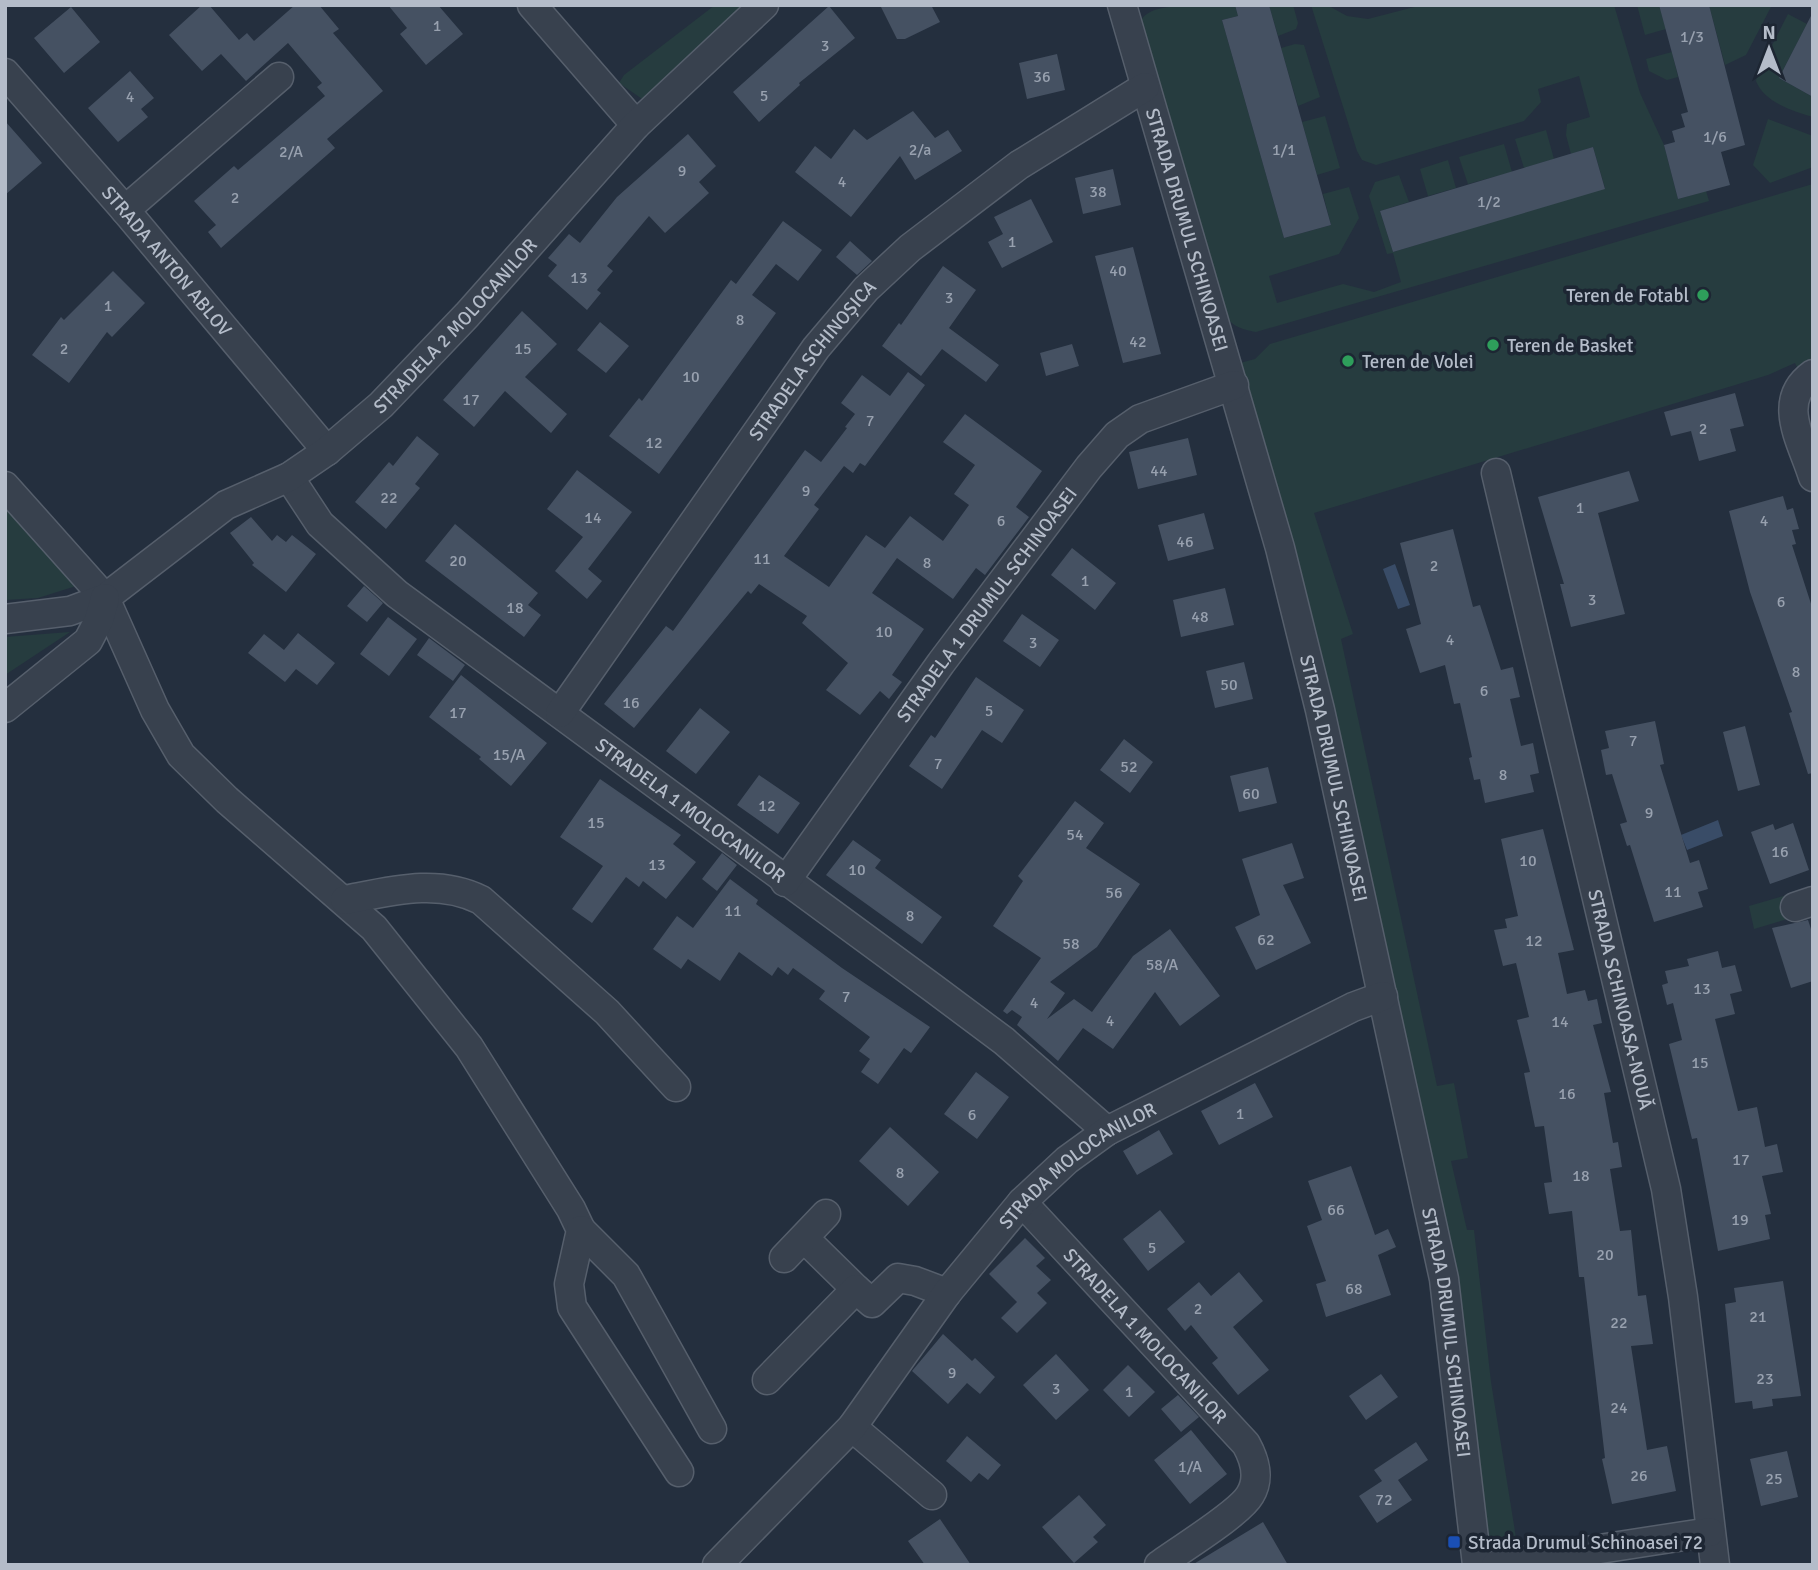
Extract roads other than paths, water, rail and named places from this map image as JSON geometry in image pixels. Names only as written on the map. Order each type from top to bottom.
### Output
[{"type":"street","points":[[532,5],[636,125]]},
{"type":"street","name":"STRADELA 2 MOLOCANILOR","points":[[5,619],[70,611],[105,598],[226,505],[289,477],[327,451],[381,405],[467,315],[636,125],[764,5]]},
{"type":"street","name":"STRADA DRUMUL SCHINOASEI","points":[[1122,5],[1234,385],[1321,710],[1444,1279],[1477,1565]]},
{"type":"street","name":"STRADA ANTON ABLOV","points":[[5,73],[125,210],[327,451]]},
{"type":"street","points":[[125,210],[279,77]]},
{"type":"street","name":"STRADELA SCHINOȘICA","points":[[560,713],[816,348],[866,289],[910,247],[1019,165],[1144,87]]},
{"type":"street","points":[[1805,381],[1791,408],[1813,477]]},
{"type":"street","name":"STRADELA 1 DRUMUL SCHINOASEI","points":[[785,882],[941,663],[1110,443],[1140,419],[1234,385]]},
{"type":"street","name":"STRADA SCHINOASA-NOUĂ","points":[[1496,473],[1666,1189],[1684,1297],[1715,1565]]},
{"type":"street","name":"STRADELA 1 MOLOCANILOR","points":[[289,477],[320,524],[397,594],[1004,1041],[1107,1131]]},
{"type":"street","points":[[5,486],[105,598],[155,710],[181,755],[227,800],[374,928],[469,1047],[571,1209],[581,1230],[626,1275],[712,1429]]},
{"type":"street","points":[[5,708],[88,641],[99,621],[105,598]]},
{"type":"street","points":[[345,900],[406,888],[459,889],[481,900],[607,1012],[676,1087]]},
{"type":"street","name":"STRADA MOLOCANILOR","points":[[717,1565],[852,1427],[947,1293],[1021,1202],[1067,1160],[1107,1131],[1353,1007],[1383,996]]},
{"type":"street","name":"STRADELA 1 MOLOCANILOR","points":[[1021,1202],[1247,1444],[1253,1455],[1256,1477],[1254,1487],[1244,1503],[1158,1565]]},
{"type":"street","points":[[826,1214],[794,1248],[856,1289],[872,1303],[898,1278],[915,1281],[947,1293]]},
{"type":"street","points":[[581,1230],[569,1284],[572,1307],[679,1472]]},
{"type":"street","points":[[766,1380],[856,1289]]},
{"type":"street","points":[[852,1427],[932,1495]]},
{"type":"street","points":[[1496,1565],[1710,1532]]},
{"type":"water","points":[[1395,564],[1410,605],[1398,609],[1383,569]]},
{"type":"water","points":[[1718,820],[1723,836],[1687,850],[1681,835]]},
{"type":"place","name":"Teren de Fotabl","points":[[1703,295]]},
{"type":"place","name":"Teren de Basket","points":[[1493,345]]},
{"type":"place","name":"Teren de Volei","points":[[1348,361]]},
{"type":"place","name":"Strada Drumul Schinoasei 72","points":[[1454,1542]]}]
